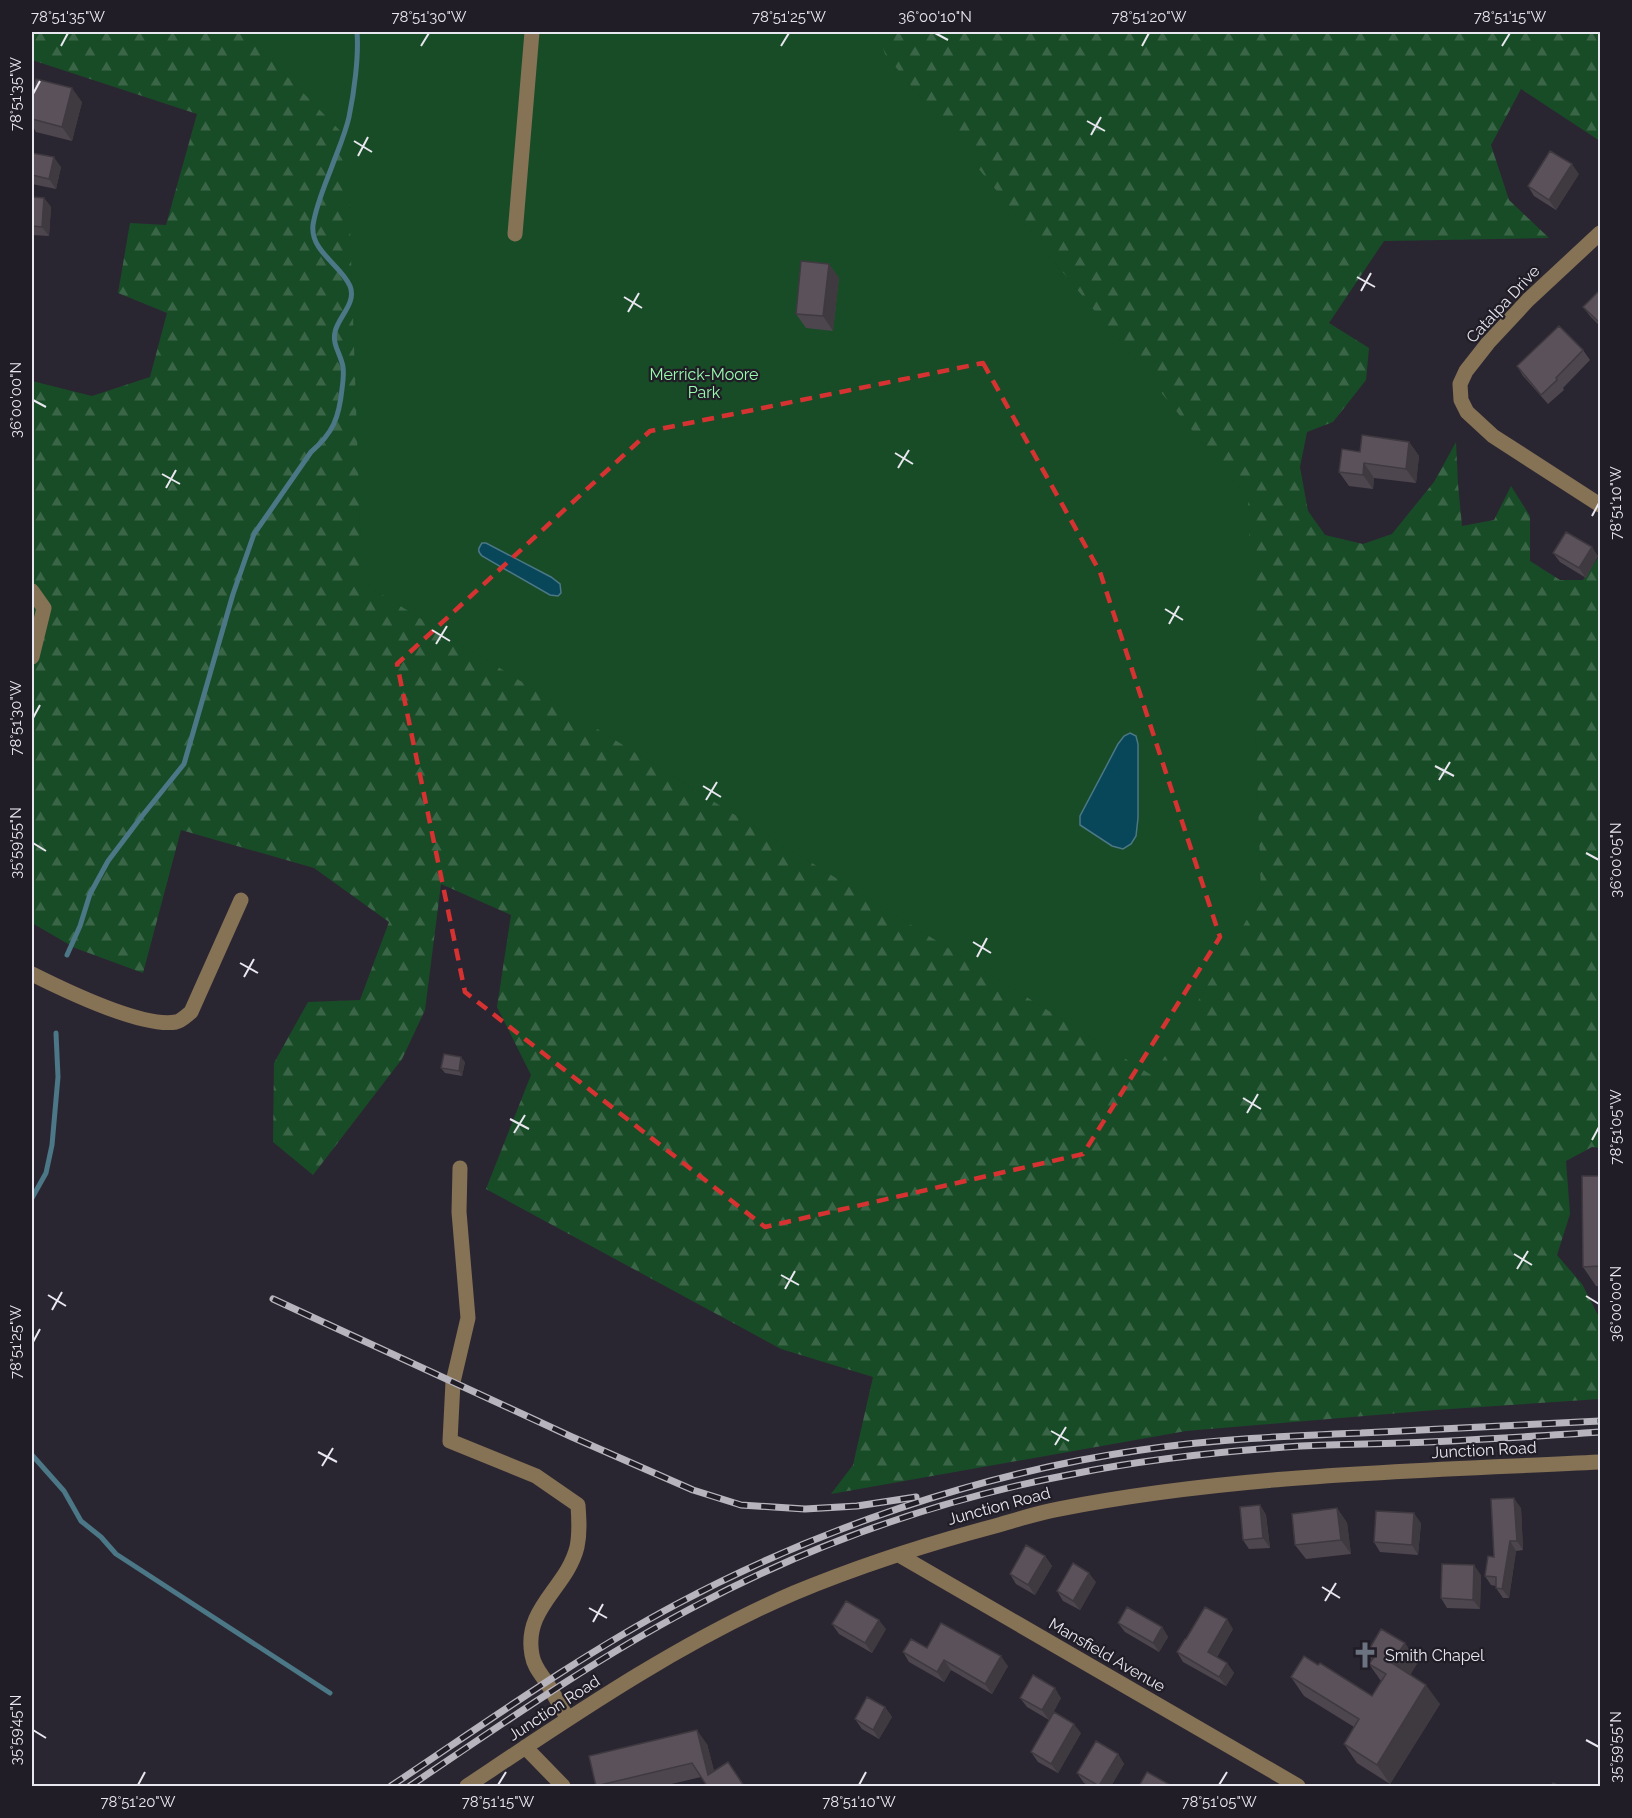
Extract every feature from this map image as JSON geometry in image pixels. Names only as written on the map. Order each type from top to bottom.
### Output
[{"type":"street","points":[[515,234],[532,32]]},
{"type":"street","name":"Catalpa Drive","points":[[1600,233],[1528,300],[1488,343],[1466,371],[1460,384],[1461,400],[1467,412],[1493,436],[1600,505]]},
{"type":"street","points":[[32,591],[44,608],[32,657]]},
{"type":"street","points":[[32,974],[120,1012],[159,1023],[178,1022],[190,1012],[241,900]]},
{"type":"street","points":[[460,1168],[459,1212],[468,1318],[453,1382],[450,1441],[536,1476],[578,1505],[579,1529],[576,1548],[571,1562],[539,1610],[532,1626],[531,1642],[536,1669],[568,1719]]},
{"type":"street","name":"Junction Road","points":[[467,1786],[568,1719],[668,1657],[718,1630],[793,1594],[950,1538],[1057,1509],[1189,1488],[1380,1473],[1600,1462]]},
{"type":"street","name":"Mansfield Avenue","points":[[899,1555],[1298,1786]]},
{"type":"street","points":[[525,1747],[564,1786]]},
{"type":"highlighted area","points":[[983,363],[1100,572],[1220,937],[1083,1154],[765,1227],[465,992],[397,664],[650,431]]},
{"type":"green space","points":[[32,32],[1600,32],[1600,141],[1521,89],[1491,145],[1509,200],[1549,238],[1384,241],[1329,323],[1369,348],[1366,380],[1333,422],[1307,432],[1300,467],[1308,511],[1325,535],[1363,544],[1392,534],[1434,482],[1456,442],[1462,526],[1494,520],[1511,486],[1530,516],[1530,561],[1560,580],[1583,580],[1600,555],[1600,1148],[1592,1147],[1566,1161],[1570,1214],[1557,1255],[1582,1284],[1600,1319],[1600,1399],[1186,1431],[831,1494],[853,1465],[873,1377],[781,1349],[486,1189],[531,1075],[497,1007],[511,915],[441,884],[425,1010],[402,1059],[313,1175],[273,1142],[274,1063],[308,1002],[360,1000],[389,922],[314,868],[181,830],[143,973],[75,948],[32,923],[32,381],[92,396],[150,377],[167,313],[118,293],[130,223],[166,225],[197,114],[32,60]]},
{"type":"green space","name":"Merrick-Moore Park","points":[[244,32],[878,32],[885,54],[1248,499],[1261,896],[1153,1076],[362,582],[347,138]]},
{"type":"water","points":[[482,543],[551,577],[560,584],[561,593],[558,596],[550,595],[482,556],[479,550]]},
{"type":"water","points":[[1130,733],[1136,736],[1138,744],[1138,818],[1136,836],[1131,844],[1123,849],[1112,846],[1080,825],[1080,816],[1118,744],[1124,736]]},
{"type":"building","points":[[36,79],[72,88],[62,127],[32,119],[32,98]]},
{"type":"building","points":[[1550,151],[1572,164],[1549,200],[1528,186]]},
{"type":"building","points":[[32,153],[54,157],[49,179],[32,175]]},
{"type":"building","points":[[32,197],[44,198],[42,227],[32,226]]},
{"type":"building","points":[[801,261],[829,264],[823,316],[796,314]]},
{"type":"building","points":[[1600,290],[1600,323],[1583,307]]},
{"type":"building","points":[[1559,326],[1583,350],[1541,395],[1517,366]]},
{"type":"building","points":[[1362,435],[1409,442],[1406,469],[1364,463],[1363,475],[1339,472],[1342,449],[1360,452]]},
{"type":"building","points":[[1566,532],[1592,547],[1579,568],[1553,553]]},
{"type":"building","points":[[444,1054],[461,1057],[459,1071],[441,1068]]},
{"type":"building","points":[[1582,1176],[1600,1176],[1600,1266],[1583,1267]]},
{"type":"building","points":[[1514,1498],[1517,1541],[1510,1541],[1502,1589],[1496,1588],[1496,1577],[1485,1576],[1488,1556],[1494,1557],[1491,1499]]},
{"type":"building","points":[[1260,1505],[1263,1538],[1243,1540],[1240,1507]]},
{"type":"building","points":[[1337,1508],[1341,1540],[1295,1545],[1292,1514]]},
{"type":"building","points":[[1376,1511],[1414,1513],[1412,1545],[1374,1542]]},
{"type":"building","points":[[1026,1545],[1045,1556],[1028,1585],[1010,1574]]},
{"type":"building","points":[[1073,1563],[1089,1573],[1073,1601],[1057,1591]]},
{"type":"building","points":[[1442,1564],[1474,1565],[1473,1600],[1441,1598]]},
{"type":"building","points":[[846,1601],[879,1620],[865,1643],[832,1624]]},
{"type":"building","points":[[1127,1607],[1162,1627],[1153,1643],[1118,1623]]},
{"type":"building","points":[[1205,1607],[1227,1619],[1208,1652],[1227,1663],[1219,1677],[1177,1652]]},
{"type":"building","points":[[941,1623],[1001,1656],[985,1684],[944,1660],[937,1672],[903,1652],[911,1639],[927,1648]]},
{"type":"building","points":[[1381,1629],[1405,1643],[1392,1663],[1426,1685],[1377,1765],[1344,1744],[1359,1719],[1291,1677],[1304,1656],[1318,1665],[1320,1663],[1372,1696],[1386,1674],[1369,1664],[1374,1657],[1367,1653]]},
{"type":"building","points":[[1033,1675],[1055,1688],[1042,1710],[1020,1698]]},
{"type":"building","points":[[867,1697],[885,1707],[873,1730],[855,1719]]},
{"type":"building","points":[[1054,1712],[1074,1724],[1051,1764],[1031,1752]]},
{"type":"building","points":[[697,1730],[708,1775],[728,1762],[744,1786],[707,1786],[692,1763],[596,1786],[589,1756]]},
{"type":"building","points":[[1096,1741],[1118,1754],[1099,1786],[1077,1773]]},
{"type":"building","points":[[1147,1772],[1172,1786],[1139,1786]]},
{"type":"waterway","points":[[67,955],[80,926],[90,894],[108,861],[184,764],[233,594],[254,534],[311,452],[330,431],[337,417],[343,372],[334,337],[337,326],[349,304],[351,292],[346,278],[316,243],[313,225],[320,197],[349,117],[356,74],[357,32]]},
{"type":"waterway","points":[[32,1198],[46,1173],[52,1145],[58,1077],[56,1033]]},
{"type":"waterway","points":[[32,1455],[64,1491],[81,1521],[101,1537],[116,1554],[330,1693]]},
{"type":"railway","points":[[273,1299],[572,1437],[693,1490],[741,1505],[805,1509],[857,1506],[916,1497]]},
{"type":"railway","points":[[391,1786],[566,1669],[675,1605],[785,1552],[901,1508],[961,1489],[1081,1460],[1196,1443],[1600,1421]]},
{"type":"railway","points":[[410,1786],[513,1716],[618,1650],[690,1609],[781,1564],[876,1527],[925,1511],[1023,1484],[1129,1464],[1187,1456],[1301,1446],[1429,1442],[1600,1432]]},
{"type":"place","name":"Smith Chapel","points":[[1365,1655]]}]
